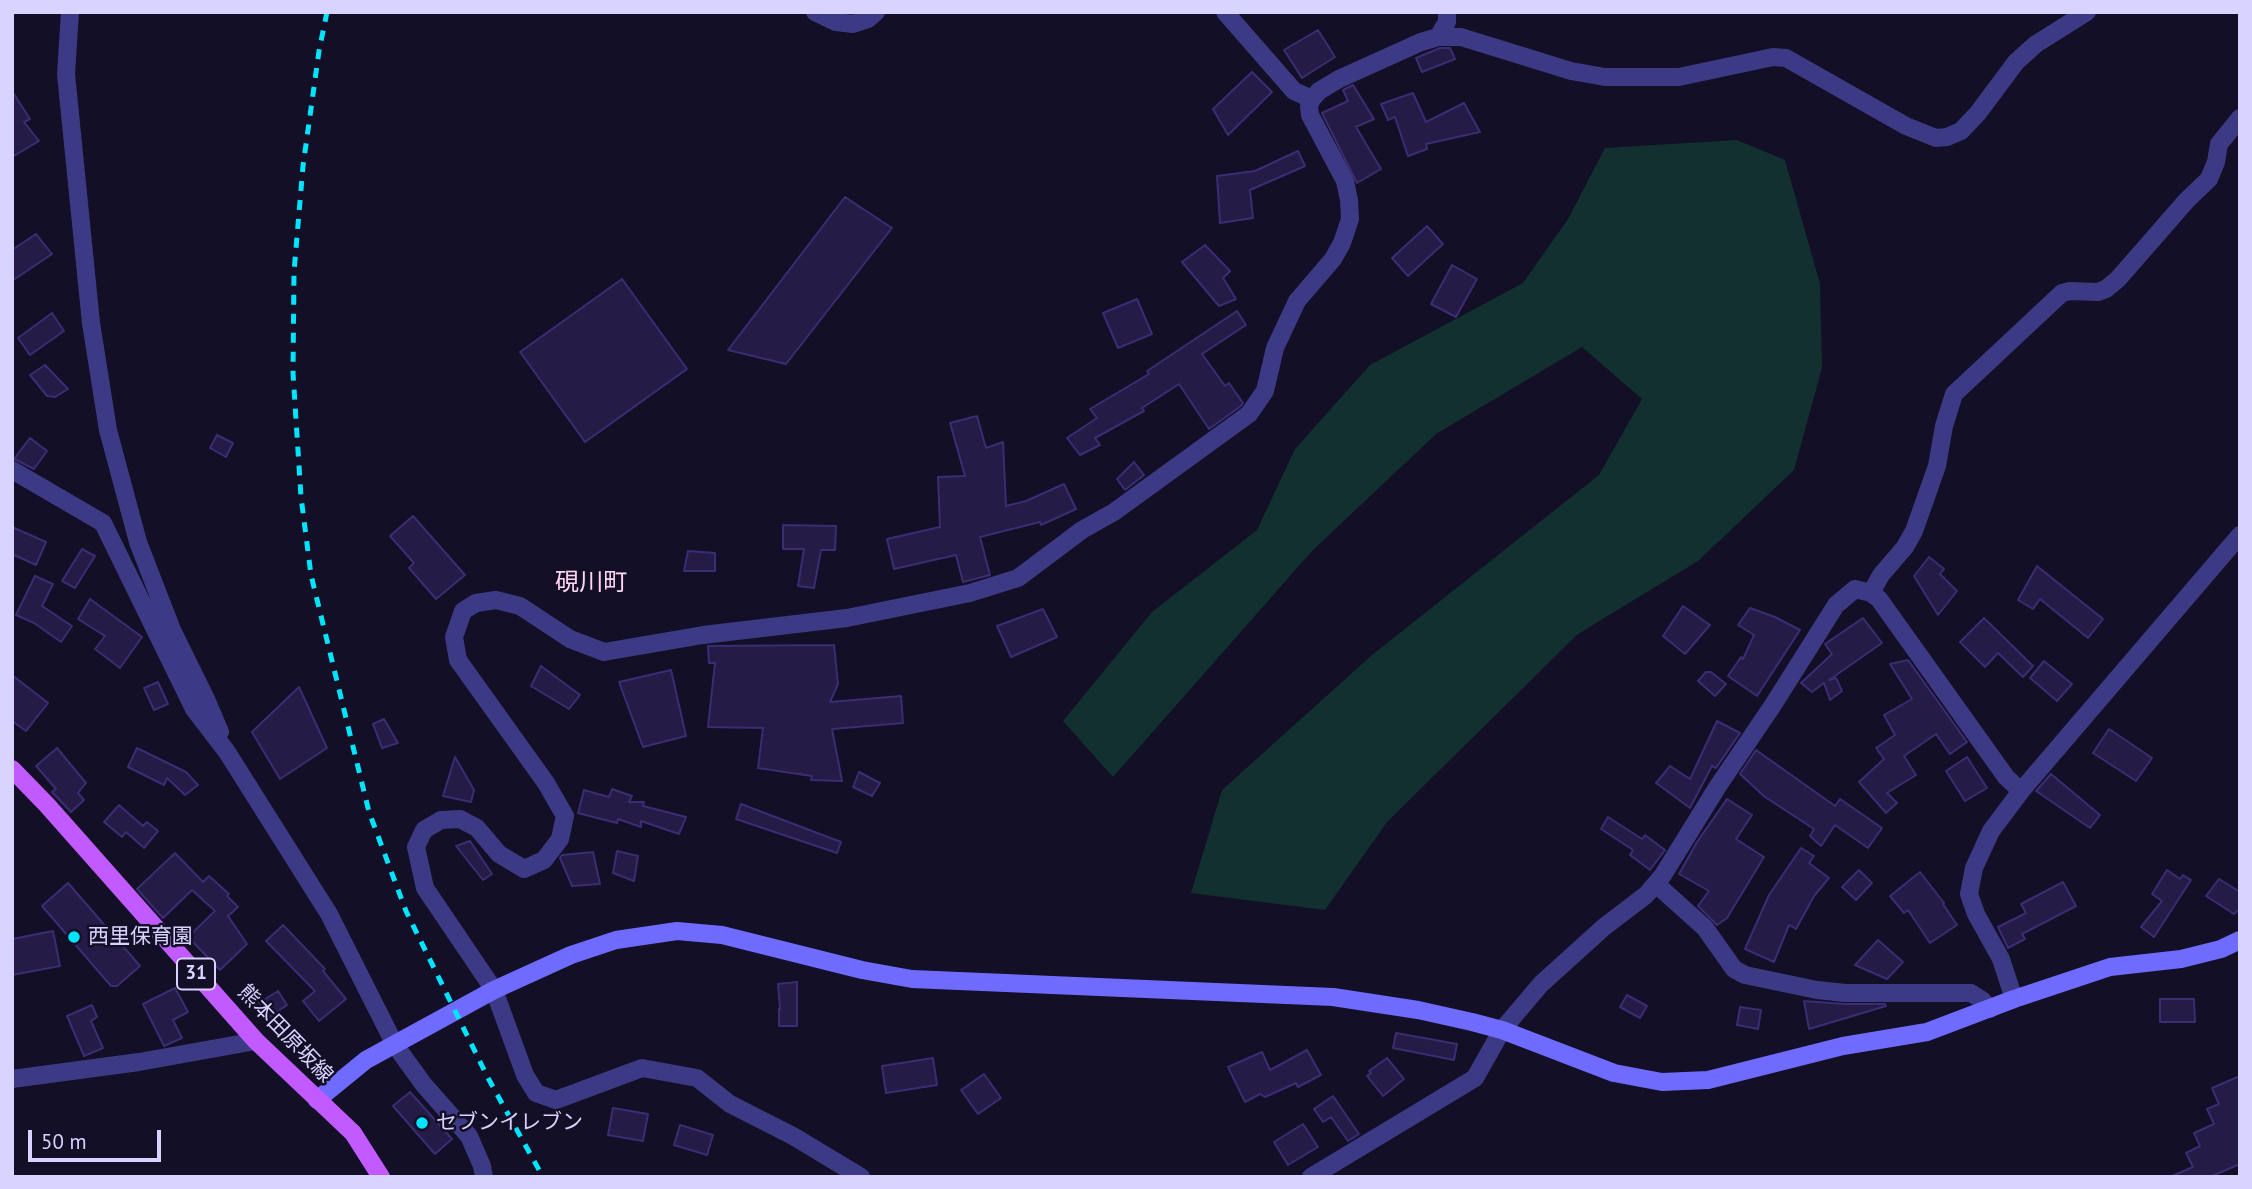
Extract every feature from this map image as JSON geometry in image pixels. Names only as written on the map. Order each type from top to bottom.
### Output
[{"type":"main road","name":"熊本田原坂線","points":[[12,769],[256,1041],[353,1133],[382,1177]]},
{"type":"street","points":[[71,12],[66,75],[91,323],[108,430],[143,555],[172,630],[206,699],[227,751]]},
{"type":"street","points":[[815,12],[836,22],[853,24],[868,19],[876,12]]},
{"type":"street","points":[[1225,12],[1294,91],[1312,99]]},
{"type":"street","points":[[1438,37],[1447,22],[1447,12]]},
{"type":"street","points":[[861,1177],[793,1136],[730,1104],[697,1078],[642,1068],[556,1100],[536,1093],[525,1075],[494,990],[425,888],[416,846],[424,830],[441,820],[460,819],[477,828],[499,854],[524,869],[544,860],[554,850],[560,839],[565,816],[546,783],[458,660],[454,637],[463,611],[476,603],[496,600],[520,606],[570,639],[604,652],[703,635],[847,618],[970,593],[1018,578],[1249,414],[1265,391],[1275,348],[1297,301],[1333,259],[1350,219],[1345,181],[1310,115],[1309,106],[1312,99],[1319,91],[1339,79],[1438,37],[1461,37],[1571,72],[1605,77],[1679,77],[1773,57],[1786,58],[1906,125],[1936,138],[1961,131],[2016,62],[2036,44],[2087,12]]},
{"type":"street","points":[[1871,593],[1914,531],[1937,466],[1944,426],[1954,394],[2062,293],[2098,292],[2118,279],[2161,228],[2209,179],[2216,162],[2218,144],[2240,118]]},
{"type":"street","points":[[12,470],[103,523],[194,709],[227,751],[329,914],[395,1045],[424,1085],[468,1136],[482,1166],[484,1177]]},
{"type":"street","points":[[2014,999],[2001,959],[1976,914],[1969,894],[1974,868],[1991,831],[2021,791],[2240,535]]},
{"type":"street","points":[[1311,1177],[1475,1078],[1502,1030],[1561,964],[1646,895],[1656,884],[1836,605],[1855,589],[1871,593],[1879,599],[2007,776],[2021,791]]},
{"type":"street","points":[[1656,884],[1710,934],[1734,969],[1745,975],[1845,993],[1971,993],[1990,1009]]},
{"type":"street","points":[[317,1100],[366,1060],[494,990],[570,955],[617,940],[677,931],[722,935],[862,970],[912,979],[1333,997],[1418,1010],[1502,1030],[1614,1073],[1662,1082],[1708,1080],[1843,1046],[1927,1032],[2110,967],[2181,958],[2221,949],[2240,940]]},
{"type":"street","points":[[12,1079],[139,1062],[256,1041]]},
{"type":"green space","points":[[1737,140],[1785,160],[1820,284],[1822,368],[1794,470],[1698,561],[1578,634],[1387,822],[1325,910],[1191,893],[1222,790],[1372,655],[1599,475],[1642,399],[1582,347],[1436,434],[1312,551],[1113,777],[1063,721],[1152,612],[1257,530],[1295,449],[1370,365],[1523,283],[1568,219],[1605,148]]},
{"type":"building","points":[[1318,30],[1335,57],[1302,78],[1284,50]]},
{"type":"building","points":[[1440,48],[1450,48],[1455,59],[1422,72],[1416,58]]},
{"type":"building","points":[[1252,72],[1272,92],[1228,135],[1213,109]]},
{"type":"building","points":[[1353,85],[1374,119],[1356,127],[1381,169],[1357,183],[1322,113],[1348,101],[1343,90]]},
{"type":"building","points":[[12,91],[30,119],[24,122],[39,141],[12,157]]},
{"type":"building","points":[[1413,93],[1426,122],[1464,103],[1480,132],[1426,144],[1427,149],[1408,156],[1395,117],[1388,120],[1381,104]]},
{"type":"building","points":[[1298,151],[1305,166],[1250,190],[1253,218],[1220,223],[1217,176],[1255,171]]},
{"type":"building","points":[[845,197],[892,228],[786,364],[728,350]]},
{"type":"building","points":[[1427,226],[1443,244],[1408,276],[1392,258]]},
{"type":"building","points":[[36,234],[52,254],[12,281],[12,250]]},
{"type":"building","points":[[1205,245],[1230,271],[1223,278],[1236,299],[1219,306],[1182,262]]},
{"type":"building","points":[[1452,265],[1477,279],[1456,317],[1431,304]]},
{"type":"building","points":[[622,279],[687,369],[585,442],[520,352]]},
{"type":"building","points":[[1137,299],[1152,334],[1118,348],[1103,313]]},
{"type":"building","points":[[1237,311],[1246,325],[1202,354],[1225,386],[1229,383],[1243,403],[1241,406],[1209,429],[1179,384],[1142,408],[1144,411],[1095,438],[1100,445],[1080,455],[1067,438],[1097,418],[1090,409],[1149,374],[1147,371]]},
{"type":"building","points":[[52,313],[64,331],[30,355],[18,338]]},
{"type":"building","points":[[45,365],[68,389],[55,397],[47,396],[30,375]]},
{"type":"building","points":[[977,416],[986,448],[1003,442],[1006,506],[1026,501],[1064,484],[1076,509],[1041,525],[1040,522],[980,537],[990,575],[963,582],[956,555],[894,569],[887,539],[940,527],[938,477],[965,476],[950,423]]},
{"type":"building","points":[[217,435],[233,443],[226,457],[210,448]]},
{"type":"building","points":[[30,438],[47,451],[34,469],[14,459]]},
{"type":"building","points":[[1134,462],[1144,475],[1125,490],[1117,479]]},
{"type":"building","points":[[413,516],[465,575],[436,599],[409,568],[414,563],[390,536]]},
{"type":"building","points":[[783,525],[836,526],[835,550],[821,550],[814,588],[798,586],[804,549],[783,549]]},
{"type":"building","points":[[12,527],[46,542],[36,565],[12,554]]},
{"type":"building","points":[[82,549],[95,556],[75,588],[62,581]]},
{"type":"building","points":[[688,551],[715,553],[715,571],[684,571]]},
{"type":"building","points":[[1929,557],[1944,569],[1940,574],[1957,591],[1938,615],[1914,576]]},
{"type":"building","points":[[2037,566],[2103,619],[2088,638],[2040,599],[2033,609],[2018,600]]},
{"type":"building","points":[[35,576],[53,584],[42,606],[72,626],[61,642],[34,623],[16,615]]},
{"type":"building","points":[[90,599],[142,637],[120,668],[95,649],[105,636],[78,619]]},
{"type":"building","points":[[1683,606],[1710,625],[1685,654],[1663,636]]},
{"type":"building","points":[[1750,608],[1800,630],[1757,696],[1728,676],[1741,657],[1743,659],[1754,635],[1738,625]]},
{"type":"building","points":[[1043,609],[1057,637],[1011,657],[997,626]]},
{"type":"building","points":[[1863,618],[1882,643],[1829,680],[1836,678],[1842,691],[1830,700],[1824,683],[1812,692],[1801,683],[1832,654],[1825,644]]},
{"type":"building","points":[[1984,618],[2033,666],[2023,677],[1998,653],[1985,667],[1960,642]]},
{"type":"building","points":[[834,645],[838,684],[830,702],[901,696],[903,723],[832,729],[842,781],[811,780],[812,776],[758,768],[763,728],[708,727],[715,663],[709,663],[708,646]]},
{"type":"building","points":[[1908,660],[1967,742],[1950,754],[1936,734],[1904,756],[1916,775],[1887,793],[1897,803],[1886,813],[1859,782],[1884,759],[1876,748],[1895,735],[1884,715],[1912,699],[1890,664]]},
{"type":"building","points":[[2044,661],[2072,684],[2057,701],[2030,678]]},
{"type":"building","points":[[541,666],[580,695],[569,709],[531,686]]},
{"type":"building","points":[[671,670],[686,736],[643,747],[619,682]]},
{"type":"building","points":[[1706,672],[1711,672],[1726,684],[1715,696],[1698,681]]},
{"type":"building","points":[[12,675],[48,703],[26,731],[12,721]]},
{"type":"building","points":[[158,682],[168,704],[154,710],[144,688]]},
{"type":"building","points":[[299,687],[327,748],[280,779],[252,732]]},
{"type":"building","points":[[384,719],[398,743],[382,748],[373,724]]},
{"type":"building","points":[[1717,721],[1740,733],[1716,768],[1712,766],[1690,808],[1656,783],[1670,766],[1690,779]]},
{"type":"building","points":[[2109,729],[2152,758],[2136,781],[2093,753]]},
{"type":"building","points":[[57,748],[86,783],[78,793],[84,800],[71,812],[52,792],[56,789],[36,766]]},
{"type":"building","points":[[137,748],[186,772],[198,785],[185,795],[167,778],[164,785],[128,767]]},
{"type":"building","points":[[1756,750],[1835,806],[1840,799],[1882,828],[1868,848],[1835,825],[1821,846],[1810,836],[1814,829],[1765,797],[1740,774]]},
{"type":"building","points":[[455,757],[474,790],[471,802],[443,796]]},
{"type":"building","points":[[1967,757],[1987,788],[1965,801],[1946,771]]},
{"type":"building","points":[[859,772],[880,783],[872,796],[853,787]]},
{"type":"building","points":[[2051,774],[2100,815],[2090,828],[2036,791]]},
{"type":"building","points":[[612,789],[632,796],[629,802],[644,802],[643,806],[686,817],[679,834],[641,821],[641,827],[618,819],[617,823],[578,813],[584,790],[609,797]]},
{"type":"building","points":[[1727,799],[1752,815],[1736,839],[1764,857],[1727,918],[1717,925],[1698,906],[1709,891],[1679,874]]},
{"type":"building","points":[[741,804],[841,842],[837,853],[736,819]]},
{"type":"building","points":[[119,805],[143,826],[147,822],[158,831],[144,848],[126,832],[122,837],[104,822]]},
{"type":"building","points":[[1608,817],[1642,839],[1645,835],[1665,850],[1650,870],[1630,855],[1633,850],[1601,829]]},
{"type":"building","points":[[470,841],[492,874],[483,880],[456,846]]},
{"type":"building","points":[[1801,848],[1814,856],[1809,863],[1829,878],[1814,896],[1796,929],[1789,925],[1774,962],[1745,949],[1769,895]]},
{"type":"building","points":[[617,851],[638,856],[634,881],[613,873]]},
{"type":"building","points":[[593,852],[600,884],[572,886],[560,858],[562,855]]},
{"type":"building","points":[[175,853],[203,882],[209,876],[229,894],[227,896],[238,907],[228,916],[247,944],[220,970],[188,937],[215,911],[192,890],[163,918],[137,889]]},
{"type":"building","points":[[1859,870],[1872,883],[1856,900],[1842,887]]},
{"type":"building","points":[[2167,870],[2180,879],[2183,875],[2191,880],[2154,937],[2141,927],[2162,901],[2152,894]]},
{"type":"building","points":[[1920,872],[1957,925],[1930,943],[1908,910],[1904,913],[1890,896]]},
{"type":"building","points":[[2219,879],[2240,892],[2240,909],[2234,914],[2206,896]]},
{"type":"building","points":[[2063,882],[2076,906],[2022,934],[2025,939],[2008,948],[1998,927],[2026,913],[2021,904]]},
{"type":"building","points":[[68,883],[140,966],[117,986],[111,986],[42,906]]},
{"type":"building","points":[[283,925],[325,969],[323,971],[346,999],[319,1021],[303,1001],[315,991],[266,941]]},
{"type":"building","points":[[53,931],[60,966],[12,975],[12,939]]},
{"type":"building","points":[[1878,940],[1903,962],[1887,979],[1855,965]]},
{"type":"building","points":[[797,982],[797,1026],[779,1026],[778,984]]},
{"type":"building","points":[[175,988],[188,1012],[173,1020],[182,1038],[164,1046],[143,1004]]},
{"type":"building","points":[[278,991],[287,1005],[268,1018],[259,1003]]},
{"type":"building","points":[[1627,995],[1647,1006],[1640,1018],[1620,1007]]},
{"type":"building","points":[[2160,999],[2194,999],[2195,1022],[2160,1022]]},
{"type":"building","points":[[1804,1001],[1885,1004],[1886,1006],[1809,1029]]},
{"type":"building","points":[[92,1005],[97,1017],[91,1021],[103,1048],[84,1056],[67,1016]]},
{"type":"building","points":[[1740,1007],[1761,1010],[1758,1029],[1737,1025]]},
{"type":"building","points":[[1396,1033],[1457,1044],[1454,1060],[1393,1048]]},
{"type":"building","points":[[1307,1050],[1321,1075],[1298,1087],[1296,1083],[1265,1097],[1260,1094],[1245,1102],[1228,1067],[1262,1052],[1270,1070]]},
{"type":"building","points":[[933,1058],[937,1085],[886,1093],[882,1066]]},
{"type":"building","points":[[1387,1058],[1404,1079],[1383,1096],[1367,1076],[1371,1073],[1369,1071]]},
{"type":"building","points":[[984,1074],[1001,1098],[978,1114],[961,1090]]},
{"type":"building","points":[[2240,1076],[2240,1164],[2210,1177],[2170,1177],[2193,1167],[2186,1153],[2200,1146],[2194,1133],[2214,1124],[2207,1109],[2219,1104],[2212,1088]]},
{"type":"building","name":"セブンイレブン","points":[[410,1092],[452,1139],[435,1154],[393,1106]]},
{"type":"building","points":[[1333,1096],[1359,1134],[1348,1141],[1331,1117],[1323,1122],[1314,1109]]},
{"type":"building","points":[[613,1108],[648,1114],[643,1141],[608,1135]]},
{"type":"building","points":[[1303,1124],[1318,1147],[1288,1165],[1274,1142]]},
{"type":"building","points":[[680,1125],[713,1135],[707,1155],[674,1145]]},
{"type":"railway","points":[[327,12],[303,166],[294,272],[293,373],[301,497],[311,575],[369,812],[406,911],[488,1078],[543,1177]]},
{"type":"place","name":"西里保育園","points":[[74,937]]},
{"type":"place","name":"セブンイレブン","points":[[422,1123]]},
{"type":"district","name":"硯川町","points":[[591,583]]}]
